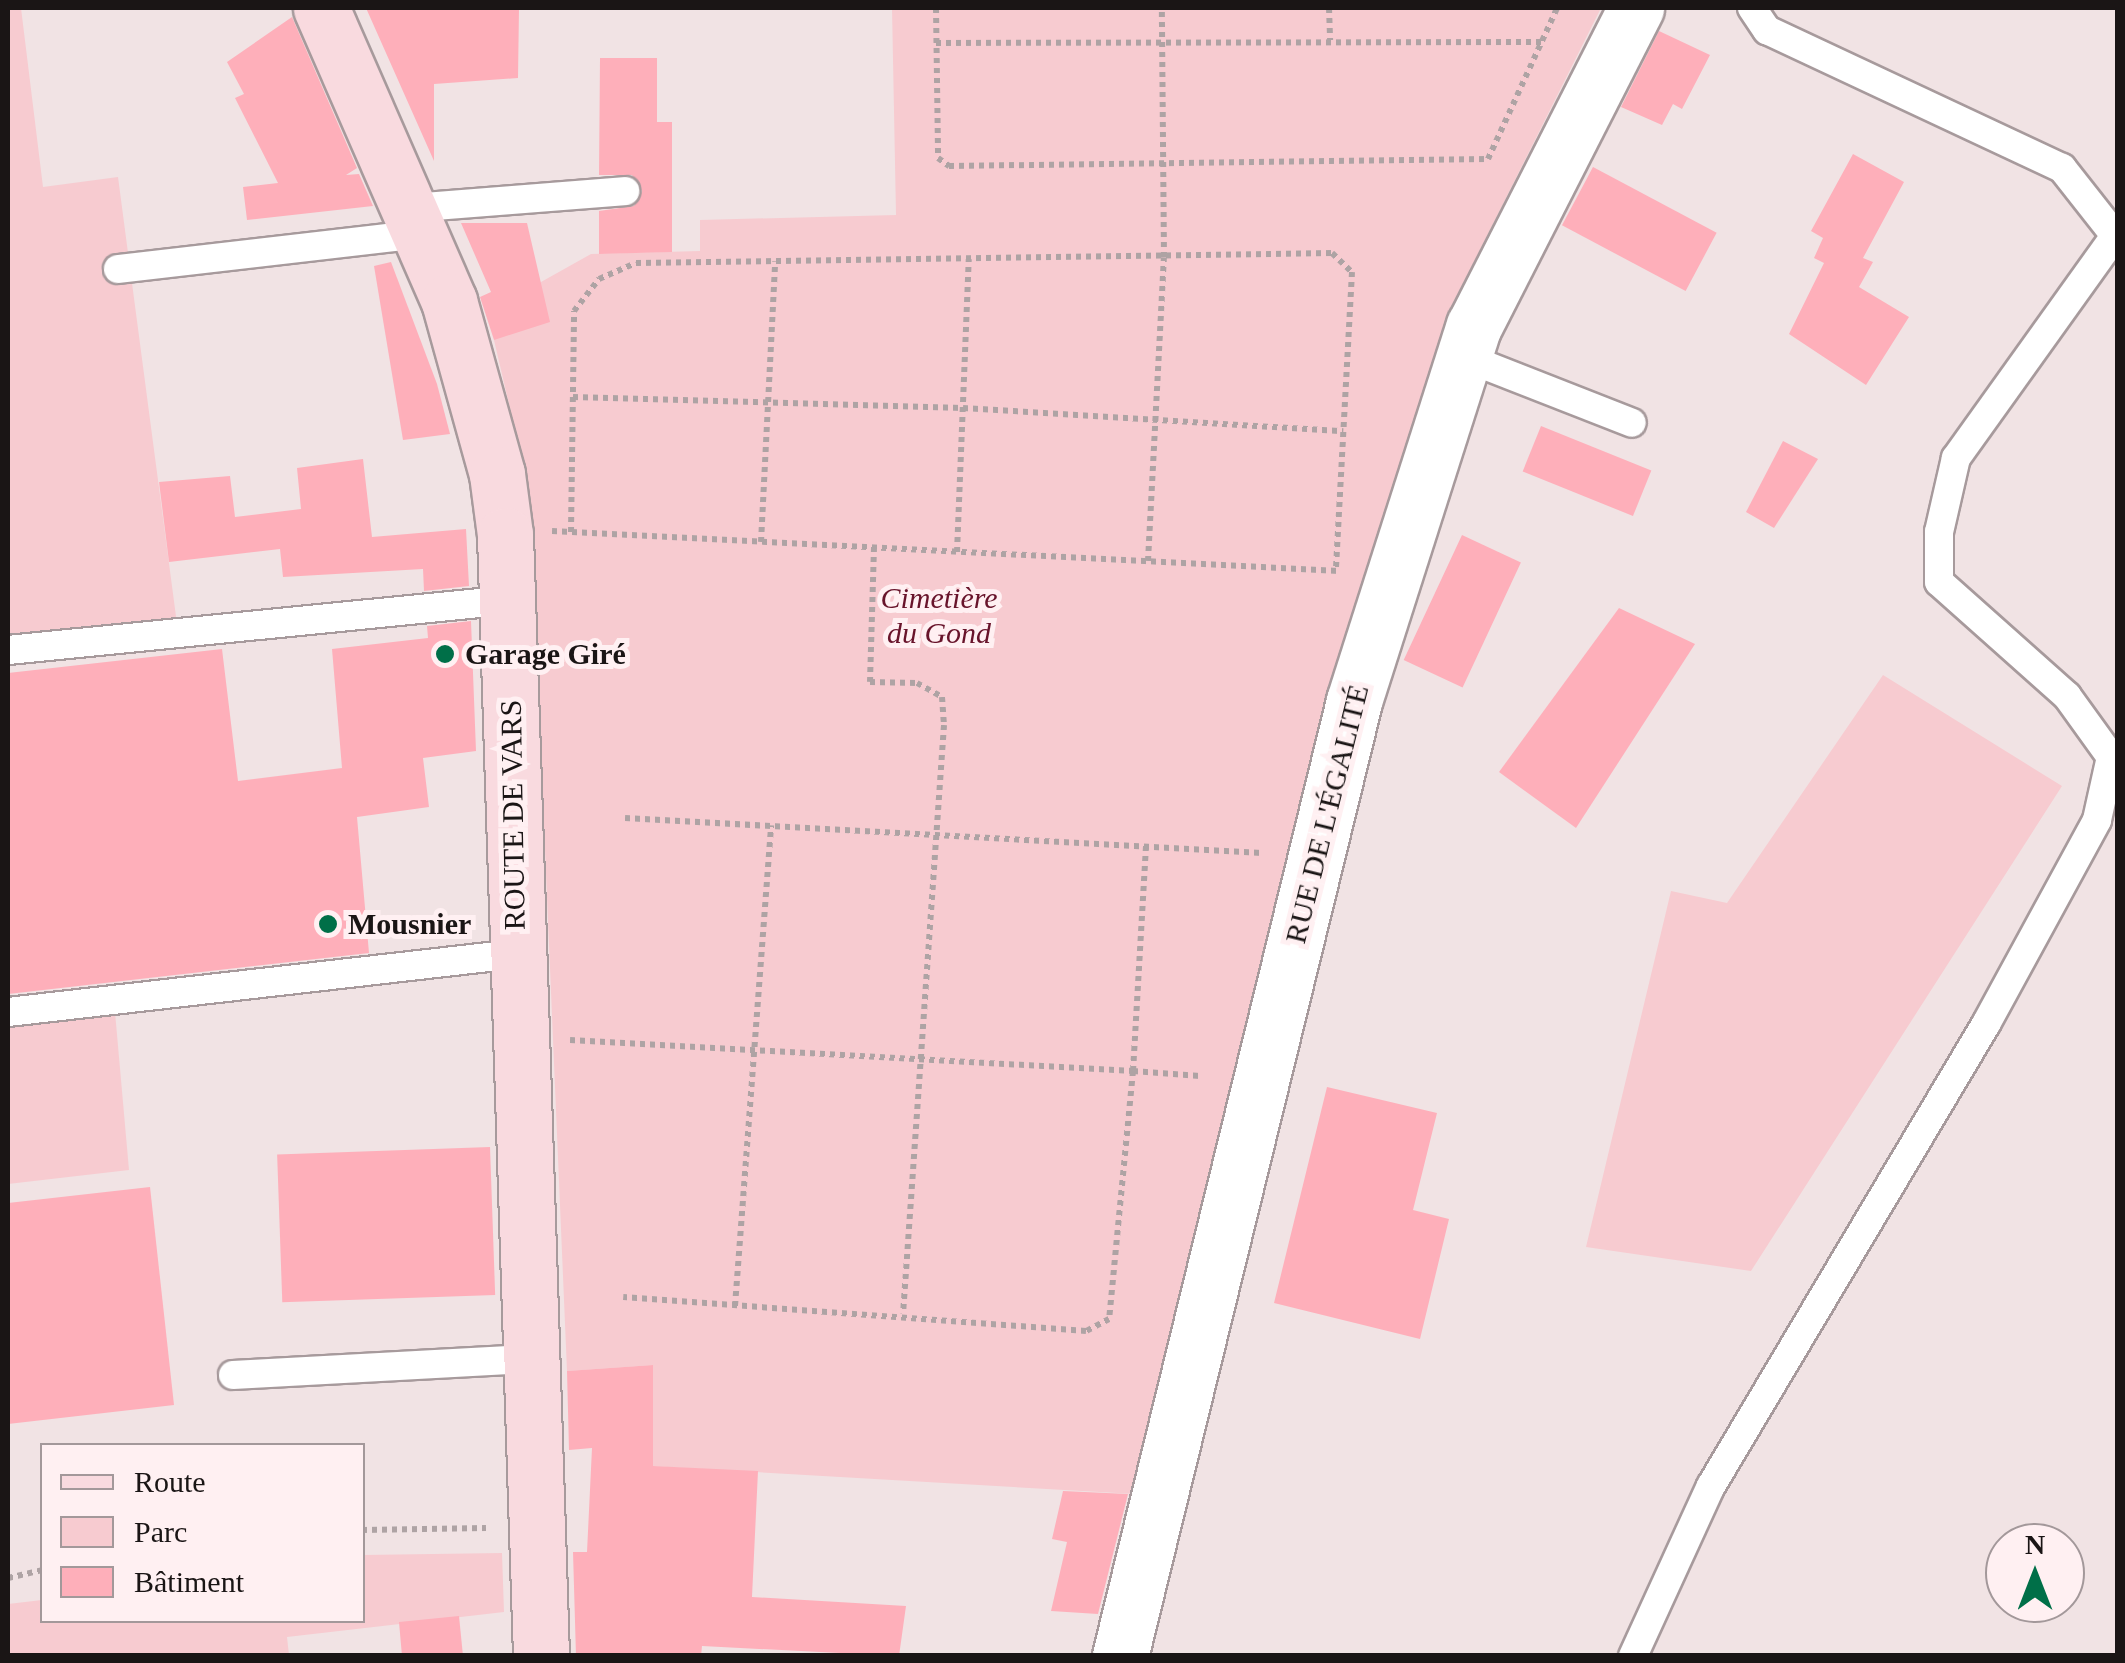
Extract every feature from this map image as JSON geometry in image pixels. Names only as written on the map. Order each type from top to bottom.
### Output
[{"type":"main road","name":"ROUTE DE VARS","points":[[321,8],[449,301],[497,474],[510,600],[516,954],[542,1656]]},
{"type":"street","name":"RUE DE L'ÉGALITÉ","points":[[1120,1656],[1354,701],[1464,357],[1636,8]]},
{"type":"lane","points":[[1633,1656],[1711,1486],[1986,1024],[2097,820],[2110,756],[2066,696],[1939,582],[1939,532],[1956,458],[2116,233],[2062,168],[1768,30],[1752,8]]},
{"type":"lane","points":[[118,269],[626,191]]},
{"type":"lane","points":[[1464,357],[1632,423]]},
{"type":"lane","points":[[8,650],[510,600]]},
{"type":"lane","points":[[8,1012],[516,954]]},
{"type":"lane","points":[[233,1375],[532,1360]]},
{"type":"path","points":[[936,8],[938,158],[949,166],[1488,159],[1557,8]]},
{"type":"path","points":[[1148,561],[1164,257],[1162,8]]},
{"type":"path","points":[[1329,8],[1330,40]]},
{"type":"path","points":[[936,43],[1541,42]]},
{"type":"path","points":[[571,532],[574,311],[599,279],[636,263],[1332,253],[1352,272],[1336,570]]},
{"type":"path","points":[[957,552],[969,259]]},
{"type":"path","points":[[761,542],[775,261]]},
{"type":"path","points":[[572,397],[963,408],[1343,431]]},
{"type":"path","points":[[505,536],[571,532],[1395,572]]},
{"type":"path","points":[[874,548],[870,682],[917,682],[942,697],[903,1314]]},
{"type":"path","points":[[625,818],[936,832],[1262,853]]},
{"type":"path","points":[[735,1306],[771,824]]},
{"type":"path","points":[[623,1298],[903,1314],[1086,1331],[1110,1319],[1132,1071],[1146,846]]},
{"type":"path","points":[[519,1041],[1200,1076]]},
{"type":"path","points":[[365,1530],[538,1527]]},
{"type":"path","points":[[8,1578],[40,1570]]},
{"type":"green space","points":[[8,8],[21,8],[43,187],[118,177],[177,624],[8,642]]},
{"type":"green space","name":"Cimetière du Gond","points":[[892,8],[1601,8],[1480,250],[1401,462],[1359,596],[1135,1494],[650,1466],[653,1365],[567,1371],[530,494],[494,340],[541,282],[591,254],[700,251],[700,220],[896,215]]},
{"type":"green space","points":[[1883,675],[2062,786],[1751,1271],[1586,1247],[1671,891],[1727,903]]},
{"type":"green space","points":[[115,1012],[129,1170],[8,1184],[8,1026]]},
{"type":"green space","points":[[502,1553],[504,1612],[287,1637],[289,1655],[8,1655],[8,1604],[40,1600],[40,1623],[365,1623],[365,1555]]},
{"type":"building","points":[[366,8],[519,8],[518,78],[434,84],[434,161]]},
{"type":"building","points":[[292,17],[357,168],[346,175],[359,174],[373,206],[247,220],[243,187],[278,183],[235,98],[244,94],[227,62]]},
{"type":"building","points":[[1659,31],[1710,55],[1682,109],[1673,104],[1662,125],[1621,107]]},
{"type":"building","points":[[600,58],[657,58],[657,122],[672,122],[672,252],[599,254],[599,211],[634,206],[642,191],[632,175],[599,175]]},
{"type":"building","points":[[1853,154],[1904,182],[1863,258],[1873,262],[1859,287],[1909,317],[1866,385],[1789,334],[1824,263],[1814,258],[1823,238],[1811,231]]},
{"type":"building","points":[[1593,167],[1717,233],[1686,291],[1562,225]]},
{"type":"building","points":[[461,223],[527,223],[550,322],[494,340],[480,297],[491,292]]},
{"type":"building","points":[[391,262],[437,384],[450,434],[403,440],[374,266]]},
{"type":"building","points":[[1541,426],[1651,471],[1633,516],[1523,471]]},
{"type":"building","points":[[1783,441],[1818,459],[1774,528],[1746,512]]},
{"type":"building","points":[[363,459],[372,537],[466,529],[469,586],[424,591],[423,569],[283,577],[280,549],[169,562],[159,482],[230,476],[235,517],[301,509],[297,468]]},
{"type":"building","points":[[1462,535],[1521,562],[1463,688],[1404,660]]},
{"type":"building","points":[[1619,608],[1695,644],[1576,828],[1499,772]]},
{"type":"building","points":[[471,621],[476,751],[423,758],[429,807],[357,817],[369,953],[8,994],[8,673],[222,649],[238,781],[342,768],[332,649],[428,638],[427,626]]},
{"type":"building","points":[[1327,1087],[1437,1113],[1413,1210],[1449,1219],[1420,1339],[1274,1303]]},
{"type":"building","points":[[490,1147],[495,1295],[282,1302],[277,1154]]},
{"type":"building","points":[[150,1187],[174,1405],[8,1424],[8,1203]]},
{"type":"building","points":[[653,1365],[653,1466],[758,1471],[752,1597],[906,1606],[899,1656],[702,1646],[701,1656],[576,1656],[573,1552],[587,1552],[592,1448],[569,1450],[567,1371]]},
{"type":"building","points":[[1063,1491],[1128,1494],[1098,1614],[1051,1611],[1067,1542],[1052,1539]]},
{"type":"building","points":[[459,1616],[463,1656],[402,1656],[399,1622]]},
{"type":"place","name":"Garage Giré","points":[[445,654]]},
{"type":"place","name":"Mousnier","points":[[328,924]]}]
